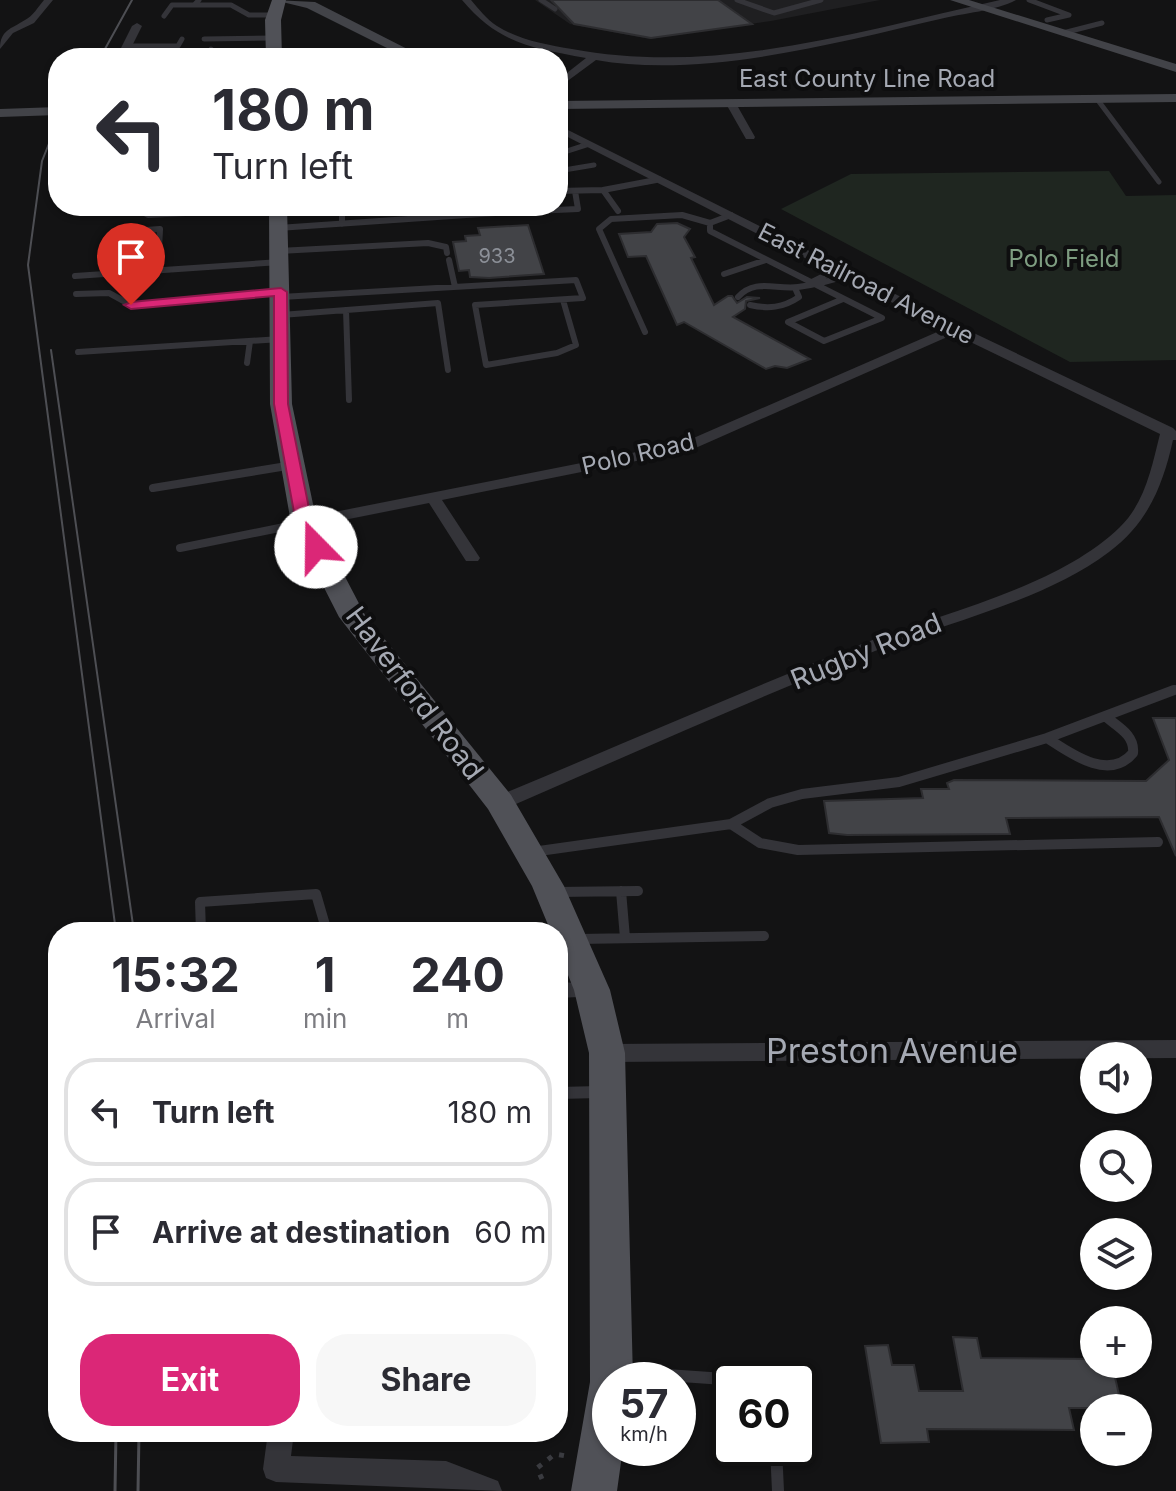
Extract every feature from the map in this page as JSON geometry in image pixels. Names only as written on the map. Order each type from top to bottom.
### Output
[{"type":"main road","points":[[274,48],[278,5]]},
{"type":"main road","name":"Haverford Road","points":[[279,231],[281,404],[304,523],[353,617],[500,803],[551,892],[564,922]]},
{"type":"main road","name":"Haverford Road","points":[[568,932],[575,990],[608,1072],[611,1362]]},
{"type":"main road","name":"Haverford Road","points":[[594,1491],[598,1466]]},
{"type":"street","points":[[0,46],[10,31],[31,21],[49,0]]},
{"type":"street","points":[[466,0],[487,23],[506,34],[559,48]]},
{"type":"street","points":[[956,0],[1176,68]]},
{"type":"street","points":[[568,50],[593,57],[662,62],[740,58],[1012,0]]},
{"type":"street","points":[[278,5],[310,5],[398,48]]},
{"type":"street","points":[[127,46],[137,26]]},
{"type":"street","points":[[568,77],[593,57]]},
{"type":"street","name":"East County Line Road","points":[[568,105],[1176,98]]},
{"type":"street","points":[[730,102],[750,137]]},
{"type":"street","points":[[0,113],[48,111]]},
{"type":"street","name":"East Railroad Avenue","points":[[568,133],[954,329],[1172,434]]},
{"type":"street","name":"Polo Road","points":[[304,523],[686,447],[954,329]]},
{"type":"street","name":"Rugby Road","points":[[500,803],[919,628],[1024,590],[1093,557],[1127,529],[1144,506],[1172,434]]},
{"type":"street","points":[[433,498],[472,558]]},
{"type":"street","name":"Preston Avenue","points":[[608,1072],[1176,1049]]},
{"type":"street","points":[[280,1442],[276,1469],[446,1474],[488,1491]]},
{"type":"lane","points":[[194,5],[199,0]]},
{"type":"lane","points":[[541,0],[555,9]]},
{"type":"lane","points":[[737,0],[774,13],[821,0]]},
{"type":"lane","points":[[1029,0],[1069,15],[1047,20]]},
{"type":"lane","points":[[164,16],[172,5],[233,6],[249,15],[278,5]]},
{"type":"lane","points":[[730,8],[750,5]]},
{"type":"lane","points":[[1063,33],[1102,23]]},
{"type":"lane","points":[[204,39],[273,38]]},
{"type":"lane","points":[[127,46],[178,46],[182,39]]},
{"type":"lane","points":[[1097,99],[1159,182]]},
{"type":"lane","points":[[568,151],[589,144]]},
{"type":"lane","points":[[568,169],[594,165]]},
{"type":"lane","points":[[568,191],[603,190],[660,179]]},
{"type":"lane","points":[[603,190],[618,211]]},
{"type":"lane","points":[[568,209],[578,209],[575,191]]},
{"type":"lane","points":[[645,332],[599,229],[611,219],[682,215],[710,223],[731,215]]},
{"type":"lane","points":[[156,216],[446,247],[455,287]]},
{"type":"lane","points":[[342,216],[342,224]]},
{"type":"lane","points":[[75,276],[158,270],[279,231],[432,216]]},
{"type":"lane","points":[[710,223],[710,231],[882,318],[824,341],[788,322],[843,299]]},
{"type":"lane","points":[[117,232],[160,229],[158,270]]},
{"type":"lane","points":[[115,253],[159,250]]},
{"type":"lane","points":[[724,274],[766,260]]},
{"type":"lane","points":[[812,282],[832,281],[841,272]]},
{"type":"lane","points":[[738,297],[743,289],[755,286],[795,288],[841,272]]},
{"type":"lane","points":[[76,294],[109,293],[131,305],[281,302],[576,280],[583,298],[475,305],[486,365],[557,353],[576,345],[563,300]]},
{"type":"lane","points":[[750,305],[761,309],[783,306],[799,297],[795,288]]},
{"type":"lane","points":[[281,302],[346,310],[438,303],[448,370]]},
{"type":"lane","points":[[346,310],[349,400]]},
{"type":"lane","points":[[78,352],[281,339]]},
{"type":"lane","points":[[247,363],[250,341]]},
{"type":"lane","points":[[153,488],[293,465]]},
{"type":"lane","points":[[180,548],[304,523]]},
{"type":"lane","points":[[528,852],[731,824],[770,803],[802,794],[899,782],[1047,738],[1176,689]]},
{"type":"lane","points":[[1047,738],[1088,763],[1115,765],[1126,761],[1134,746],[1129,736],[1106,717]]},
{"type":"lane","points":[[731,824],[760,843],[798,850],[1158,842]]},
{"type":"lane","points":[[621,891],[625,938]]},
{"type":"lane","points":[[551,892],[638,891]]},
{"type":"lane","points":[[201,922],[200,902],[316,894],[324,922]]},
{"type":"lane","points":[[571,939],[764,936]]},
{"type":"lane","points":[[568,1089],[608,1072]]},
{"type":"lane","points":[[777,1466],[778,1491]]},
{"type":"path","points":[[542,1479],[537,1468],[555,1454],[567,1456]]},
{"type":"shaded area","points":[[535,0],[880,0],[771,21],[650,39],[570,24]]},
{"type":"green space","name":"Polo Field","points":[[1109,171],[1126,196],[1176,195],[1176,360],[1070,362],[781,209],[851,174]]},
{"type":"building","points":[[551,0],[718,0],[752,24],[651,38],[574,24]]},
{"type":"building","points":[[677,223],[690,229],[684,237],[714,305],[728,296],[732,296],[737,303],[747,297],[760,298],[746,301],[745,309],[733,317],[810,359],[787,368],[775,366],[766,369],[684,322],[677,325],[646,256],[628,257],[619,234],[651,232],[657,224]]},
{"type":"building","points":[[528,225],[544,274],[489,278],[470,277],[469,270],[459,271],[453,242],[466,241],[465,236],[480,235],[478,228]]},
{"type":"building","points":[[1153,718],[1176,718],[1176,856],[1159,817],[1006,818],[1010,834],[829,833],[824,801],[923,798],[921,789],[949,789],[947,783],[954,780],[1146,781],[1169,760]]},
{"type":"building","points":[[953,1337],[977,1338],[981,1358],[1080,1359],[1080,1378],[1115,1378],[1119,1394],[1080,1394],[1080,1408],[1069,1408],[1074,1430],[927,1429],[929,1442],[881,1443],[865,1346],[888,1345],[892,1365],[914,1365],[919,1391],[963,1391]]},
{"type":"tram line","points":[[106,48],[132,0]]},
{"type":"tram line","points":[[48,146],[42,161],[28,265],[115,922]]},
{"type":"tram line","points":[[51,350],[133,922]]},
{"type":"tram line","points":[[115,1491],[116,1442]]},
{"type":"tram line","points":[[138,1491],[139,1442]]},
{"type":"route","points":[[131,305],[281,292],[281,404],[304,523],[316,547]]}]
